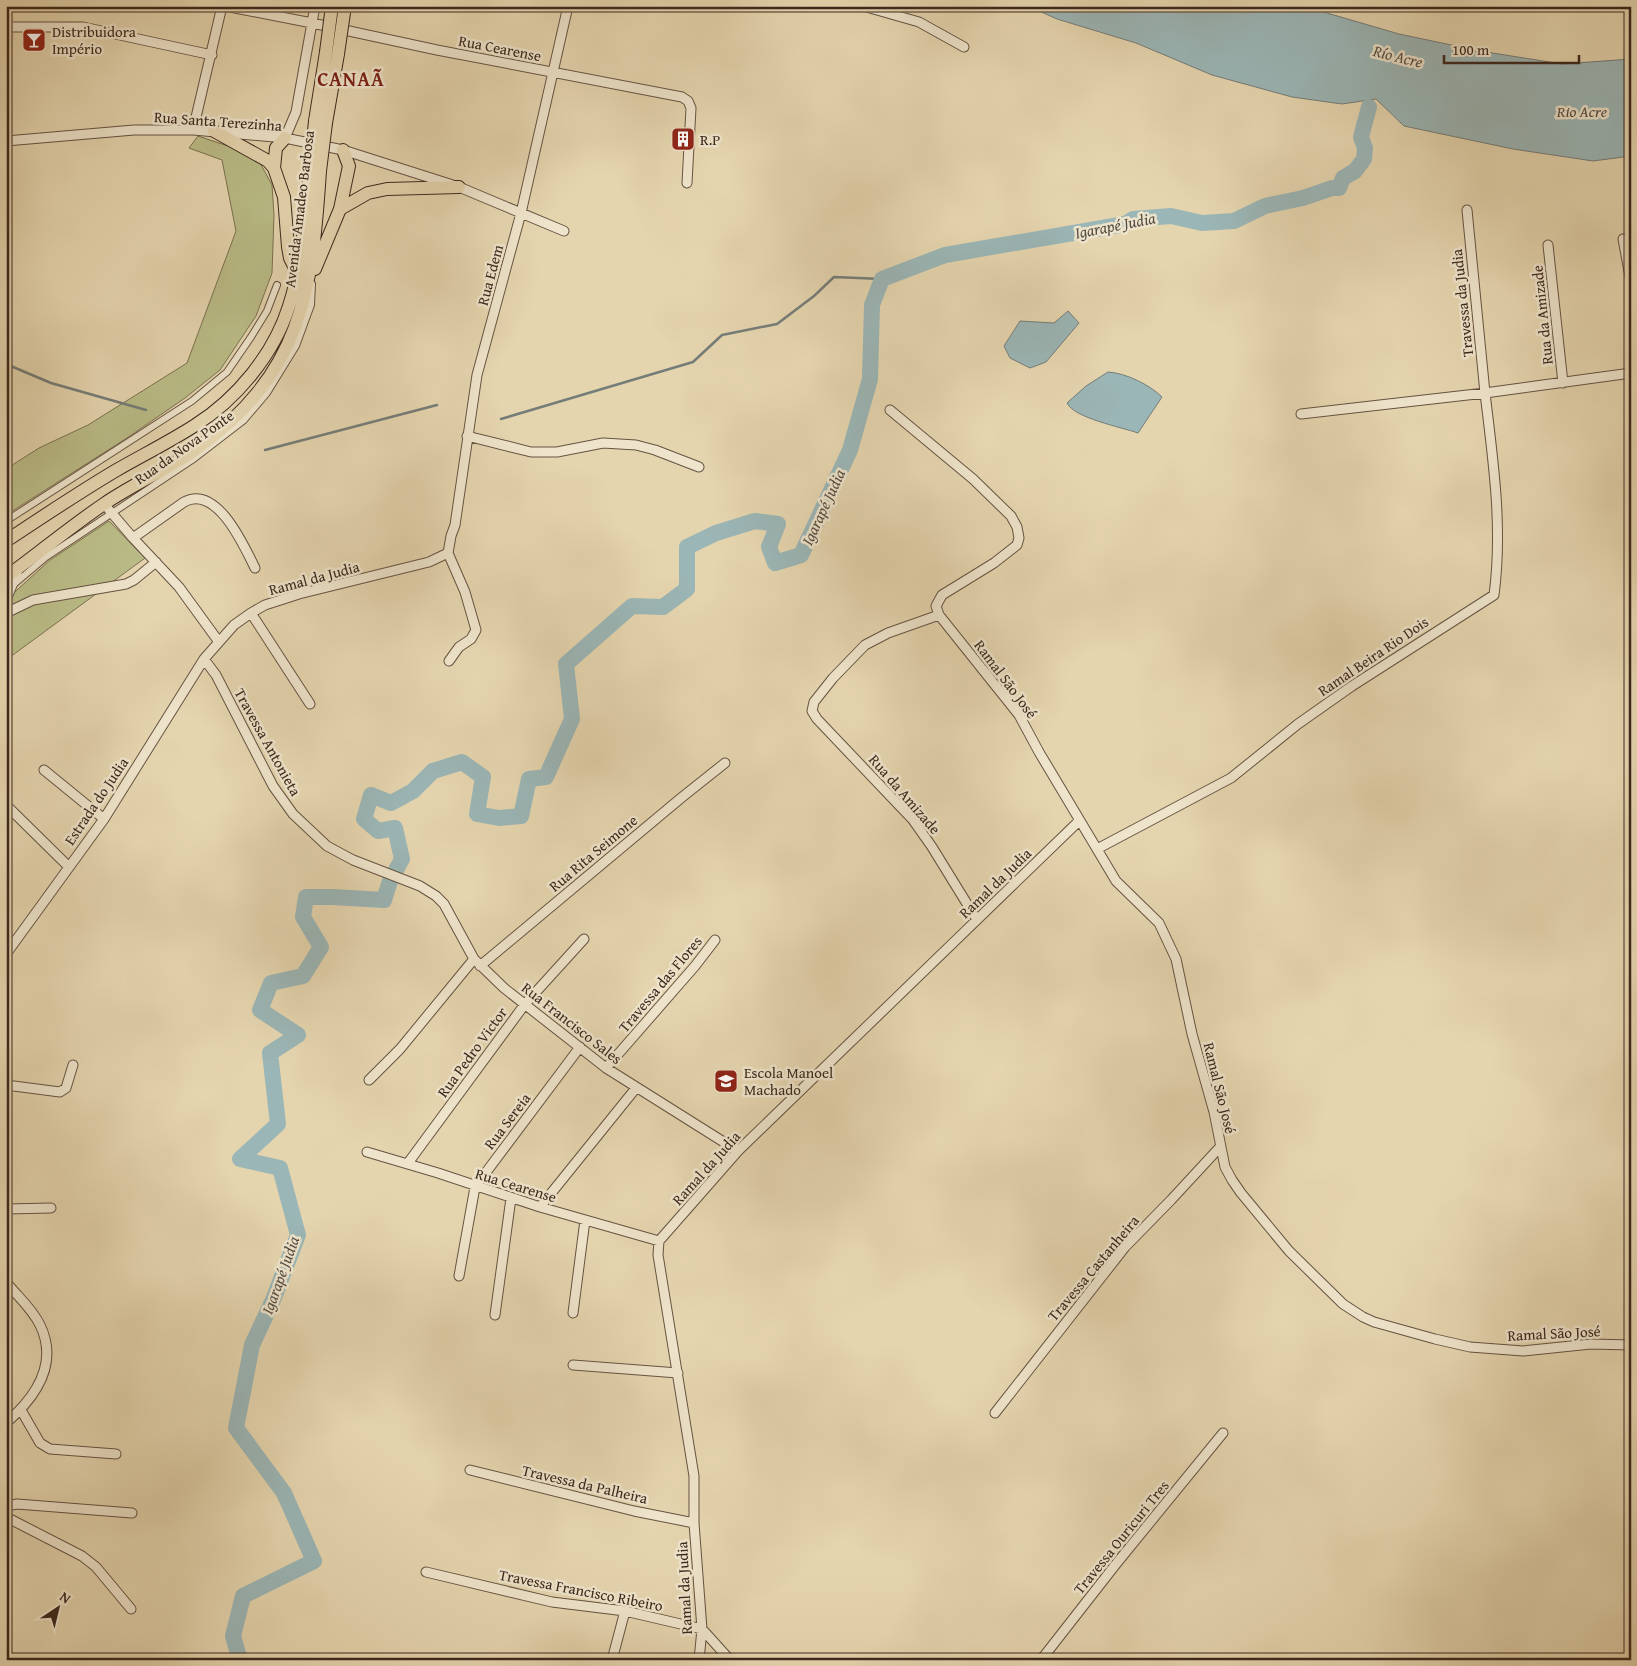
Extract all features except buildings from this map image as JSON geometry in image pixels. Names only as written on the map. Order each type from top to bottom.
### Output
[{"type":"main road","name":"Avenida Amadeo Barbosa","points":[[332,6],[332,53]]},
{"type":"main road","name":"Avenida Amadeo Barbosa","points":[[6,541],[77,494],[196,425],[230,398],[262,362],[282,326],[290,305],[315,171],[332,53],[345,6]]},
{"type":"main road","points":[[214,131],[268,161],[274,168],[284,196],[290,258],[297,272]]},
{"type":"main road","points":[[274,168],[276,148],[285,138]]},
{"type":"main road","points":[[310,280],[340,209],[348,166],[343,150]]},
{"type":"main road","name":"Avenida Amadeo Barbosa","points":[[8,585],[20,567],[194,450],[230,422],[262,389],[283,355],[300,313],[310,280],[316,229],[315,171]]},
{"type":"main road","points":[[340,209],[368,193],[387,189],[459,187]]},
{"type":"street","name":"Rua Cearense","points":[[224,6],[312,22],[552,73],[682,97],[688,101],[691,108],[687,184]]},
{"type":"street","points":[[193,130],[224,6]]},
{"type":"street","points":[[285,138],[296,112],[315,6]]},
{"type":"street","name":"Rua Edem","points":[[448,553],[455,524],[477,375],[521,213],[568,6]]},
{"type":"street","points":[[863,6],[920,22],[964,47]]},
{"type":"street","points":[[6,27],[83,27],[212,55]]},
{"type":"street","name":"Rua Santa Terezinha","points":[[6,141],[134,130],[214,131],[285,138],[343,150],[459,187],[564,231]]},
{"type":"street","name":"Travessa da Judia","points":[[1466,210],[1485,393]]},
{"type":"street","points":[[1622,239],[1631,282]]},
{"type":"street","name":"Rua da Amizade","points":[[1548,245],[1563,382]]},
{"type":"street","points":[[6,521],[192,401],[227,372],[252,337],[278,286]]},
{"type":"street","points":[[1301,414],[1485,393],[1631,373]]},
{"type":"street","name":"Ramal Beira Rio Dois","points":[[1097,849],[1231,778],[1298,724],[1344,691],[1494,595],[1497,549],[1497,499],[1485,393]]},
{"type":"street","points":[[890,410],[973,478],[1011,516],[1017,527],[1019,538],[1017,545],[994,563],[948,590],[938,601],[936,606],[938,615]]},
{"type":"street","points":[[467,436],[531,452],[557,452],[603,443],[636,445],[655,450],[699,468]]},
{"type":"street","points":[[133,538],[184,502],[200,500],[212,505],[233,526],[255,568]]},
{"type":"street","points":[[6,600],[8,585],[108,508],[179,587],[219,642]]},
{"type":"street","points":[[448,553],[465,592],[476,630],[471,639],[459,647],[449,661]]},
{"type":"street","name":"Ramal da Judia","points":[[204,660],[234,626],[251,612],[264,605],[299,594],[420,564],[448,553]]},
{"type":"street","points":[[6,612],[32,600],[126,584],[134,580],[156,562]]},
{"type":"street","points":[[251,612],[310,704]]},
{"type":"street","name":"Rua da Amizade","points":[[938,615],[888,633],[865,645],[844,667],[812,707],[814,715],[913,820],[977,920]]},
{"type":"street","name":"Ramal São José","points":[[938,615],[1019,715],[1079,821],[1116,881],[1159,923],[1176,959],[1192,1034],[1214,1112],[1225,1167],[1252,1208],[1289,1251],[1344,1304],[1363,1317],[1374,1322],[1435,1339],[1470,1347],[1523,1351],[1591,1344],[1631,1345]]},
{"type":"street","name":"Estrada do Judia","points":[[6,954],[104,819],[204,660]]},
{"type":"street","name":"Travessa Antonieta","points":[[204,660],[216,675],[266,773],[293,814],[327,846],[352,860],[420,886]]},
{"type":"street","name":"Rua Rita Seimone","points":[[477,963],[725,763]]},
{"type":"street","points":[[44,770],[104,819]]},
{"type":"street","points":[[6,805],[69,867]]},
{"type":"street","name":"Ramal da Judia","points":[[698,1660],[702,1629],[694,1523],[694,1476],[658,1255],[659,1241],[738,1151],[1079,821]]},
{"type":"street","name":"Rua Francisco Sales","points":[[420,886],[436,896],[444,904],[477,963],[504,988],[606,1068],[738,1151]]},
{"type":"street","name":"Rua Pedro Victor","points":[[408,1164],[525,1004],[584,939]]},
{"type":"street","name":"Travessa das Flores","points":[[606,1068],[695,966],[715,940]]},
{"type":"street","points":[[369,1080],[477,963]]},
{"type":"street","name":"Rua Sereia","points":[[459,1276],[475,1187],[580,1047]]},
{"type":"street","points":[[6,1085],[60,1092],[66,1088],[73,1065]]},
{"type":"street","points":[[540,1208],[636,1088]]},
{"type":"street","name":"Travessa Castanheira","points":[[995,1413],[1125,1247],[1220,1146]]},
{"type":"street","name":"Rua Cearense","points":[[367,1152],[540,1208],[659,1241]]},
{"type":"street","points":[[495,1315],[511,1198]]},
{"type":"street","points":[[6,1209],[52,1208]]},
{"type":"street","points":[[574,1313],[585,1220]]},
{"type":"street","points":[[6,1282],[31,1311],[40,1325],[46,1343],[46,1361],[42,1379],[21,1410],[6,1423]]},
{"type":"street","points":[[573,1365],[678,1373]]},
{"type":"street","points":[[21,1410],[40,1442],[50,1449],[116,1454]]},
{"type":"street","name":"Travessa Ouricuri Tres","points":[[1041,1660],[1116,1564],[1223,1433]]},
{"type":"street","name":"Travessa da Palheira","points":[[470,1470],[634,1511],[694,1523]]},
{"type":"street","points":[[6,1506],[17,1504],[132,1513]]},
{"type":"street","points":[[6,1517],[82,1556],[96,1568],[131,1609]]},
{"type":"street","name":"Travessa Francisco Ribeiro","points":[[426,1572],[552,1602],[625,1612],[702,1629]]},
{"type":"street","points":[[612,1660],[625,1612]]},
{"type":"street","points":[[702,1629],[730,1660]]},
{"type":"green space","points":[[198,136],[231,147],[259,161],[272,185],[274,215],[272,273],[256,316],[220,370],[185,398],[127,438],[6,515],[6,469],[39,448],[88,425],[187,363],[236,231],[222,160],[189,148]]},
{"type":"green space","points":[[109,521],[145,558],[6,660],[6,600],[50,560]]},
{"type":"water","name":"Rio Acre","points":[[1028,6],[1303,6],[1399,34],[1480,51],[1562,64],[1631,59],[1631,156],[1593,161],[1513,149],[1404,126],[1376,99],[1342,104],[1292,97],[1212,75],[1136,43],[1057,19]]},
{"type":"water","points":[[1068,311],[1079,323],[1046,362],[1030,368],[1010,358],[1004,346],[1020,321],[1054,323]]},
{"type":"water","points":[[1108,372],[1137,380],[1162,397],[1138,433],[1088,418],[1071,408],[1067,403],[1086,386]]},
{"type":"waterway","name":"Igarapé Judia","points":[[240,1660],[233,1636],[243,1596],[314,1561],[284,1493],[236,1428],[252,1345],[273,1300],[298,1235],[280,1168],[240,1159],[278,1124],[270,1053],[298,1035],[260,1010],[271,983],[303,976],[321,947],[303,917],[306,897],[384,900],[390,881],[402,859],[395,828],[378,831],[364,819],[371,795],[391,803],[413,791],[433,771],[462,762],[483,777],[477,814],[499,818],[521,816],[529,779],[546,777],[572,719],[566,664],[632,606],[663,607],[687,589],[687,547],[716,533],[755,521],[778,524],[769,547],[775,563],[801,555],[850,450],[870,379],[872,305],[882,279],[945,255],[1125,224],[1133,219],[1171,216],[1202,223],[1234,221],[1265,206],[1303,198],[1332,188],[1339,188],[1343,178],[1355,171],[1364,159],[1365,148],[1361,137],[1369,107]]},
{"type":"waterway","points":[[501,419],[693,362],[722,335],[777,324],[814,296],[834,277],[882,279]]},
{"type":"waterway","points":[[6,364],[51,383],[146,410]]},
{"type":"waterway","points":[[265,450],[437,405]]},
{"type":"place","name":"Distribuidora Império","points":[[34,40]]},
{"type":"place","name":"R.P","points":[[683,139]]},
{"type":"place","name":"Escola Manoel Machado","points":[[726,1081]]},
{"type":"district","name":"CANAÃ","points":[[351,78]]},
{"type":"water label","name":"Río Acre","points":[[1398,56]]}]
